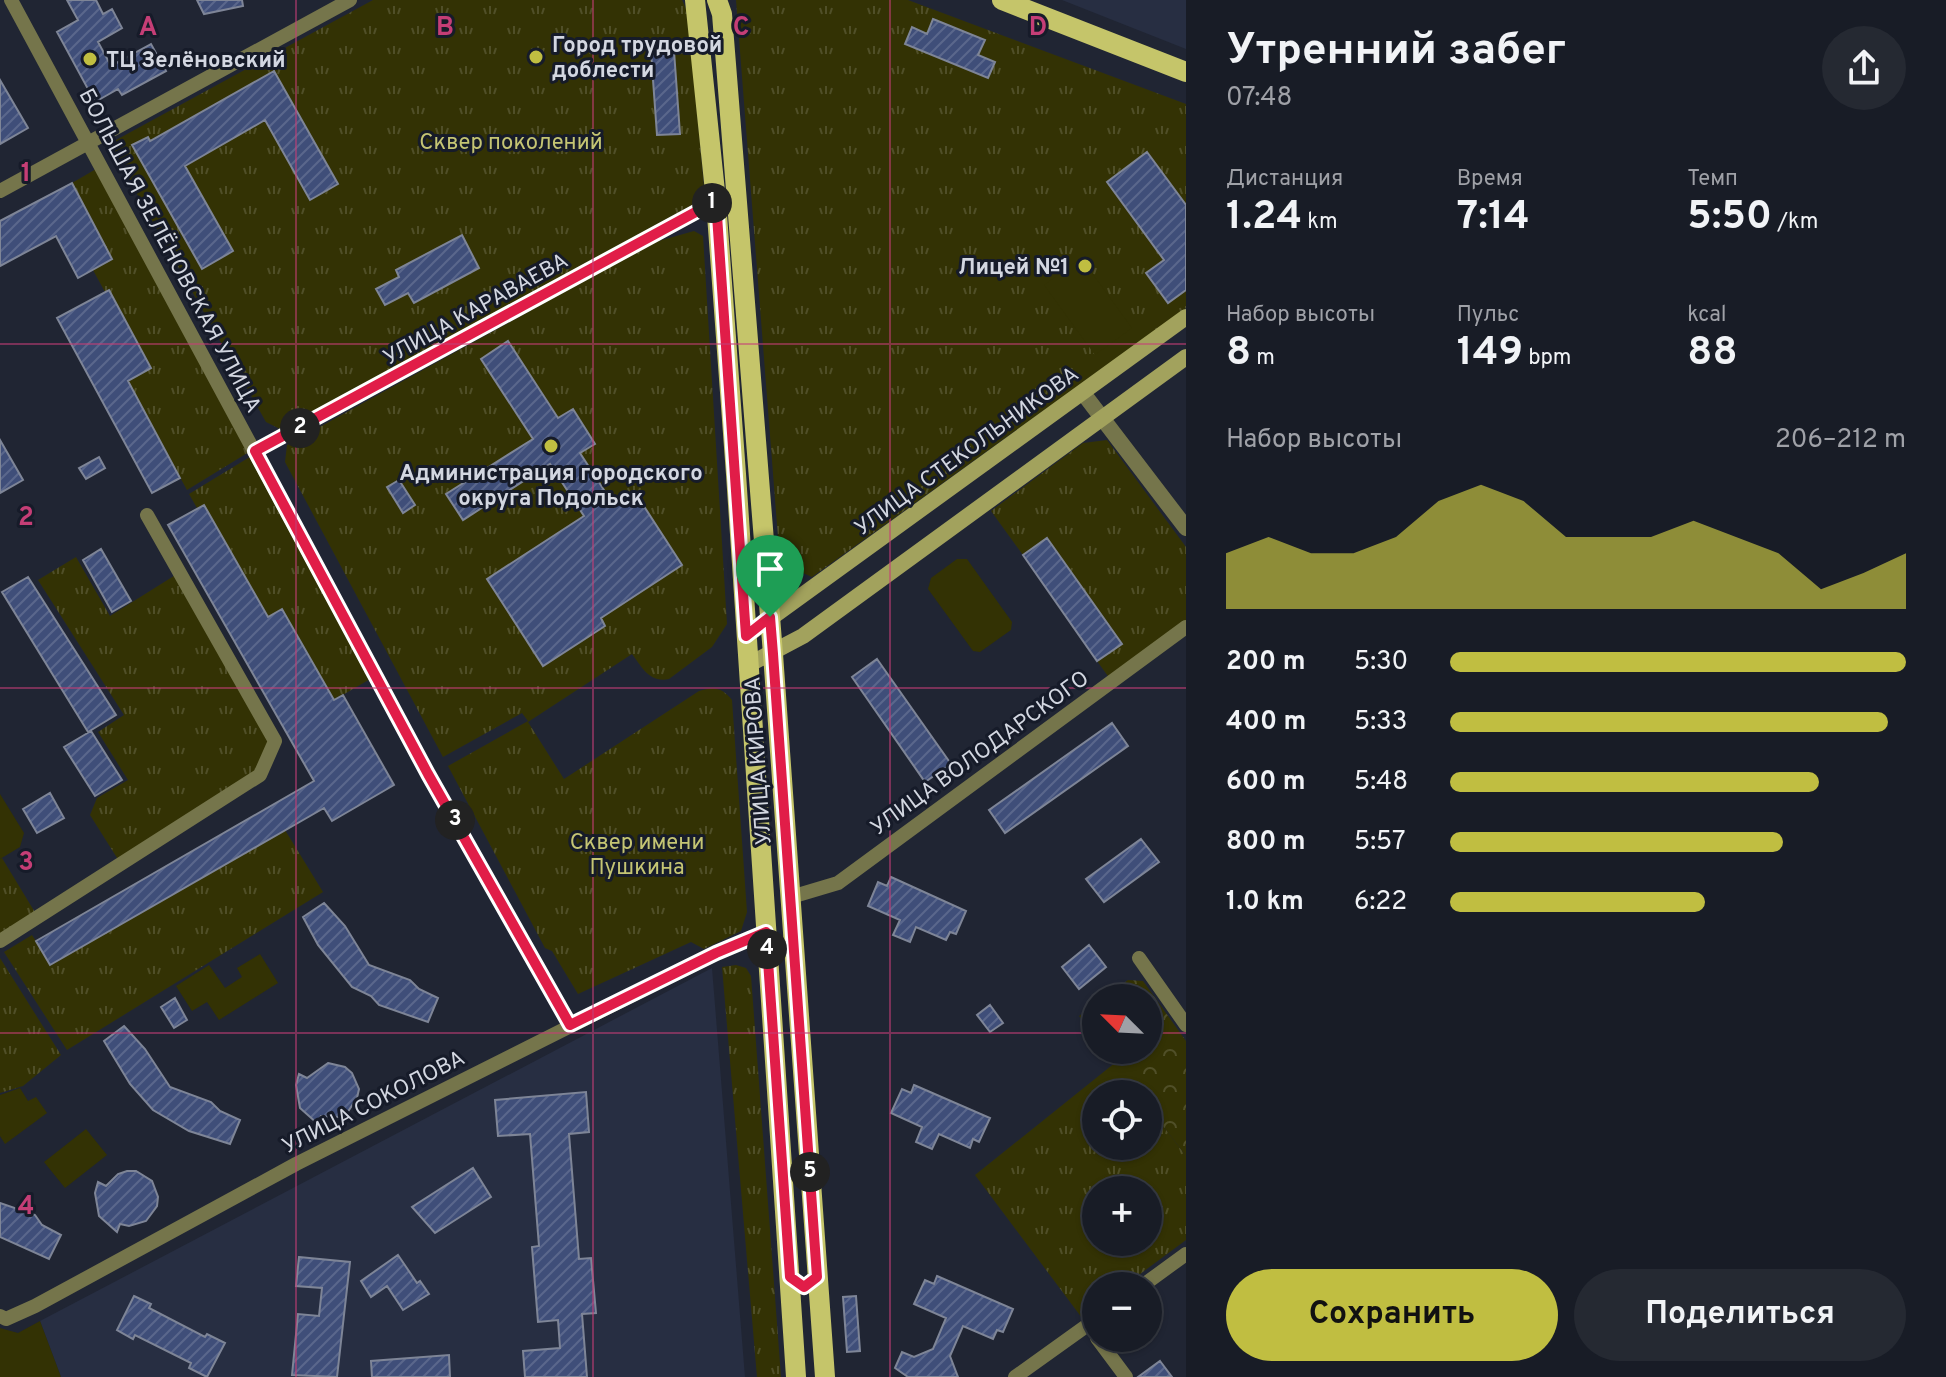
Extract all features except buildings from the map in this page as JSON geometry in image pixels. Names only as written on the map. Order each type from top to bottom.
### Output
[{"type":"main road","name":"УЛИЦА КИРОВА","points":[[695,0],[716,201],[796,1377]]},
{"type":"main road","points":[[1002,0],[1186,72]]},
{"type":"main road","name":"УЛИЦА КИРОВА","points":[[721,5],[773,654],[825,1377]]},
{"type":"main road","name":"УЛИЦА СТЕКОЛЬНИКОВА","points":[[746,636],[1186,317]]},
{"type":"main road","points":[[748,665],[803,636],[1186,357]]},
{"type":"main road","points":[[748,665],[770,617]]},
{"type":"main road","points":[[766,932],[793,924]]},
{"type":"main road","points":[[790,1277],[804,1287],[817,1277]]},
{"type":"street","name":"БОЛЬШАЯ ЗЕЛЁНОВСКАЯ УЛИЦА","points":[[11,0],[428,774],[570,1025]]},
{"type":"street","points":[[0,191],[350,0]]},
{"type":"street","name":"УЛИЦА КАРАВАЕВА","points":[[255,451],[716,201]]},
{"type":"street","points":[[1083,393],[1186,528]]},
{"type":"street","points":[[0,941],[260,775],[275,741],[147,515]]},
{"type":"street","name":"УЛИЦА ВОЛОДАРСКОГО","points":[[791,897],[838,883],[1186,627]]},
{"type":"street","name":"УЛИЦА СОКОЛОВА","points":[[3,1318],[570,1025],[716,953],[766,932]]},
{"type":"street","points":[[1139,958],[1186,1025]]},
{"type":"street","points":[[1161,1272],[1186,1254]]},
{"type":"street","points":[[1015,1377],[1082,1336]]},
{"type":"street","points":[[1109,1352],[1126,1377]]},
{"type":"shaded area","points":[[1062,0],[1186,0],[1186,49]]},
{"type":"shaded area","points":[[712,968],[745,1377],[61,1377],[40,1321]]},
{"type":"green space","name":"Сквер поколений","points":[[373,0],[682,0],[688,13],[705,198],[282,430],[266,422],[112,150],[116,140]]},
{"type":"green space","points":[[736,0],[908,0],[1186,104],[1186,308],[812,577],[780,563]]},
{"type":"green space","points":[[96,169],[249,452],[187,490],[127,381],[151,368],[109,291],[105,292],[93,270],[112,259],[72,183]]},
{"type":"green space","name":"Сквер имени Пушкина","points":[[694,231],[703,236],[727,624],[712,647],[669,679],[651,676],[632,654],[528,722],[564,779],[699,691],[714,688],[725,693],[732,700],[747,912],[741,931],[704,949],[691,942],[578,994],[552,951],[545,948],[448,766],[528,721],[522,713],[443,757],[285,462],[287,445],[655,242]]},
{"type":"green space","points":[[1081,258],[1132,328],[1095,355],[1044,285]]},
{"type":"green space","points":[[1107,440],[1186,547],[1186,623],[1110,679],[1097,661],[1121,644],[1047,539],[1023,555],[991,511],[1083,443]]},
{"type":"green space","points":[[253,455],[372,678],[334,700],[268,617],[204,505],[197,508],[189,494]]},
{"type":"green space","points":[[76,557],[110,616],[177,574],[271,741],[257,774],[119,861],[90,815],[97,798],[128,780],[98,732],[124,715],[38,580]]},
{"type":"green space","points":[[957,559],[967,559],[1012,622],[1011,630],[980,652],[973,651],[928,589],[931,578]]},
{"type":"green space","points":[[0,794],[24,833],[20,847],[0,859]]},
{"type":"green space","points":[[285,830],[323,892],[67,1050],[4,952],[32,935],[51,965]]},
{"type":"green space","points":[[0,859],[36,914],[0,937]]},
{"type":"green space","points":[[260,954],[278,983],[219,1020],[207,1002],[192,1011],[176,986],[209,965],[225,988],[242,977],[237,968]]},
{"type":"green space","points":[[0,958],[61,1055],[23,1086],[0,1093]]},
{"type":"green space","points":[[736,965],[746,968],[751,976],[781,1377],[757,1377],[722,967]]},
{"type":"green space","points":[[1128,980],[1143,981],[1145,984],[1123,984]]},
{"type":"green space","points":[[1162,1008],[1186,1041],[1186,1156],[1162,1124],[1162,1080],[1128,1080],[1116,1064],[1162,1064]]},
{"type":"green space","points":[[1114,1064],[1117,1064],[1129,1080],[1094,1080]]},
{"type":"green space","points":[[20,1088],[28,1101],[36,1097],[47,1113],[5,1144],[0,1136],[0,1095]]},
{"type":"green space","points":[[1082,1089],[1082,1160],[1162,1160],[1162,1124],[1186,1156],[1186,1240],[1143,1272],[1082,1272],[1082,1318],[975,1175]]},
{"type":"green space","points":[[86,1129],[107,1155],[65,1188],[44,1162]]},
{"type":"green space","points":[[40,1321],[61,1377],[0,1377],[0,1328],[18,1333]]},
{"type":"place","name":"Город трудовой доблести","points":[[536,57]]},
{"type":"place","name":"ТЦ Зелёновский","points":[[90,59]]},
{"type":"place","name":"Лицeй №1","points":[[1085,266]]},
{"type":"place","name":"Администрация городского округа Подольск","points":[[551,446]]},
{"type":"route","points":[[716,201],[746,636],[770,617],[817,1277],[810,1286],[804,1287],[798,1286],[790,1277],[766,932],[716,953],[570,1025],[428,774],[255,451],[716,201]]}]
